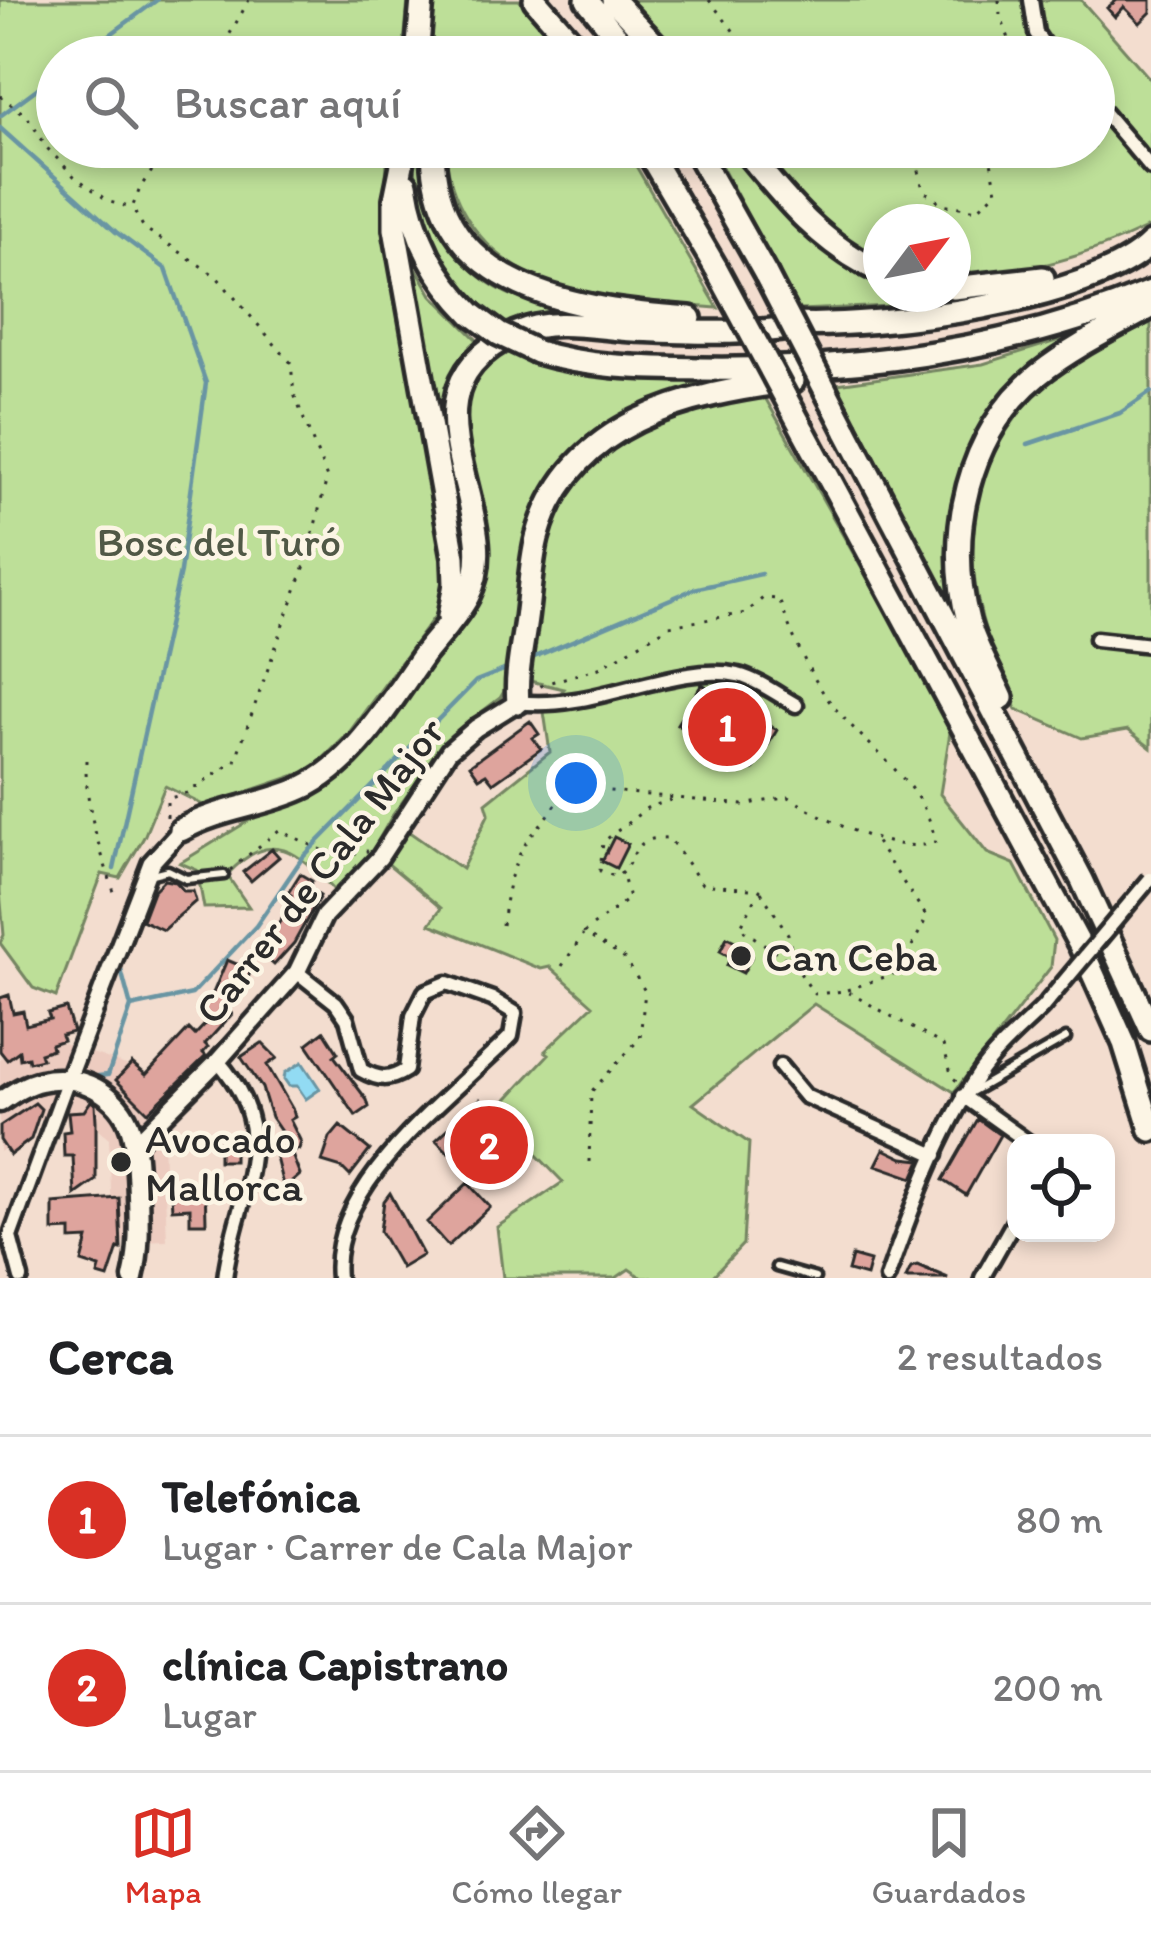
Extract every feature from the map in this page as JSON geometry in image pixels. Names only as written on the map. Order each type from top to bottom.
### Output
[{"type":"highway","points":[[419,36],[422,0]]},
{"type":"highway","points":[[535,0],[567,36]]},
{"type":"highway","points":[[587,0],[616,36]]},
{"type":"highway","points":[[613,0],[647,36]]},
{"type":"highway","points":[[401,168],[395,229],[452,545],[455,584],[447,624]]},
{"type":"highway","points":[[406,168],[417,235],[437,273],[472,314],[499,334],[537,352],[597,364],[788,368],[903,358],[1039,332],[1151,292]]},
{"type":"highway","points":[[436,168],[439,190],[461,235],[490,267],[547,298],[602,310],[807,325]]},
{"type":"highway","points":[[647,168],[687,235],[712,258]]},
{"type":"highway","points":[[658,168],[712,258],[1081,946],[1124,1043],[1151,1130]]},
{"type":"highway","points":[[706,168],[1110,936],[1151,1030]]},
{"type":"highway","points":[[759,168],[822,238],[863,262]]},
{"type":"highway","points":[[175,825],[291,793],[331,770],[353,748],[469,595],[478,559],[476,527],[456,451],[455,412],[469,374],[494,345],[539,326],[684,332],[782,330],[938,313],[1005,302],[1070,284],[1137,257],[1151,242]]},
{"type":"highway","points":[[971,286],[1050,276],[1151,242]]},
{"type":"highway","points":[[1017,756],[1014,726],[969,623],[962,583],[960,526],[971,478],[995,426],[1026,386],[1083,344],[1151,307]]},
{"type":"highway","points":[[518,702],[532,563],[545,515],[578,463],[615,431],[646,414],[742,387],[884,369],[903,358]]},
{"type":"main road","points":[[0,1102],[38,1081],[68,1079],[92,1086],[112,1100],[128,1121],[139,1231],[134,1278]]},
{"type":"street","points":[[1030,0],[1038,36]]},
{"type":"street","points":[[1115,126],[1151,168]]},
{"type":"street","points":[[1096,639],[1151,645]]},
{"type":"street","points":[[518,702],[577,703],[714,671],[745,676],[796,705]]},
{"type":"street","name":"Carrer de Cala Major","points":[[134,1145],[218,1061],[297,971],[324,916],[380,857],[449,751],[518,702]]},
{"type":"street","points":[[21,1278],[5,1236],[148,874],[175,825]]},
{"type":"street","points":[[887,1278],[916,1196],[980,1071],[1042,1008],[1151,878]]},
{"type":"street","points":[[297,971],[336,1003],[347,1019],[361,1070],[375,1078],[391,1079],[406,1070],[413,1016],[425,992],[447,983],[493,999],[515,1013],[511,1036],[370,1177],[336,1257],[338,1278]]},
{"type":"street","points":[[218,1061],[236,1081],[254,1130],[254,1164],[230,1237],[225,1278]]},
{"type":"street","points":[[780,1066],[805,1096],[936,1155]]},
{"type":"street","points":[[967,1093],[1018,1134]]},
{"type":"street","points":[[982,1278],[1007,1234]]},
{"type":"lane","points":[[148,874],[169,869],[186,879],[224,875]]},
{"type":"lane","points":[[967,1093],[1066,1038]]},
{"type":"lane","points":[[776,1267],[815,1278]]},
{"type":"path","points":[[228,36],[249,0]]},
{"type":"path","points":[[709,0],[737,36]]},
{"type":"path","points":[[999,0],[1008,36]]},
{"type":"path","points":[[0,96],[27,116],[36,130]]},
{"type":"path","points":[[66,168],[110,202],[132,208],[143,229],[216,276],[291,363],[294,394],[326,478],[305,565],[235,760],[187,793],[167,799],[164,811],[175,825]]},
{"type":"path","points":[[132,208],[154,168]]},
{"type":"path","points":[[918,168],[923,190],[942,204],[977,210],[998,190],[993,168]]},
{"type":"path","points":[[502,925],[507,883],[530,837],[545,824],[558,801],[601,790],[743,805],[788,797],[823,820],[920,848],[935,842],[932,819],[915,793],[831,704],[779,598],[763,598],[746,613],[669,626],[599,668],[544,683],[518,702]]},
{"type":"path","points":[[86,760],[90,819],[113,892]]},
{"type":"path","points":[[623,874],[606,876],[600,871],[603,842],[647,808],[672,800]]},
{"type":"path","points":[[224,875],[279,830],[335,856],[371,850]]},
{"type":"path","points":[[760,890],[788,934],[794,964],[814,994],[846,991],[899,972],[927,917],[870,834]]},
{"type":"path","points":[[562,966],[584,933],[629,898],[623,874],[639,844],[653,837],[669,838],[702,884],[760,890]]},
{"type":"path","points":[[760,890],[740,928],[794,964]]},
{"type":"path","points":[[584,933],[625,959],[645,991],[640,1038],[591,1092],[590,1162]]},
{"type":"path","points":[[846,991],[943,1045],[952,1077],[967,1093]]},
{"type":"shaded area","points":[[61,1042],[126,1065],[162,1117],[167,1240],[113,1242],[109,1138],[82,1116],[40,1120],[0,1152],[0,1058]]},
{"type":"green space","name":"Bosc del Turó","points":[[0,0],[408,0],[405,36],[36,36],[36,168],[387,168],[384,209],[445,588],[438,612],[348,734],[311,770],[205,806],[165,786],[120,878],[102,874],[56,997],[33,988],[0,943],[4,935],[0,892]]},
{"type":"green space","points":[[431,0],[519,0],[551,36],[428,36]]},
{"type":"green space","points":[[624,0],[1081,0],[1112,36],[661,36]]},
{"type":"green space","points":[[1115,39],[1151,80],[1151,226],[1102,247],[1055,262],[971,276],[971,204],[863,204],[863,250],[813,212],[775,168],[1115,168]]},
{"type":"green space","points":[[416,168],[422,168],[433,212],[470,267],[506,293],[566,315],[532,317],[505,326],[483,308],[448,270],[436,249],[419,202]]},
{"type":"green space","points":[[448,168],[637,168],[718,308],[609,298],[540,279],[510,263],[483,240],[462,209]]},
{"type":"green space","points":[[722,168],[756,168],[863,264],[863,307],[799,310]]},
{"type":"green space","points":[[410,257],[432,295],[476,339],[477,346],[448,391],[442,444]]},
{"type":"green space","points":[[1151,316],[1151,748],[1128,730],[1082,738],[1016,709],[979,604],[973,533],[990,463],[1032,395],[1067,365]]},
{"type":"green space","points":[[1066,338],[1069,344],[982,433],[960,620],[837,384],[983,364]]},
{"type":"green space","points":[[502,350],[578,374],[711,381],[712,387],[627,414],[604,429],[561,472],[511,680],[500,698],[451,735],[370,855],[334,890],[296,856],[271,848],[258,851],[227,875],[249,907],[204,908],[197,870],[180,863],[263,812],[322,789],[346,771],[471,608],[462,468],[464,414],[474,381]]},
{"type":"green space","points":[[763,394],[951,726],[940,794],[987,853],[1014,864],[1054,940],[1051,967],[954,1092],[814,1004],[693,1104],[749,1143],[743,1244],[711,1278],[642,1278],[629,1269],[616,1278],[503,1278],[497,1227],[563,1182],[495,1112],[549,1054],[545,1051],[593,1005],[550,967],[541,969],[430,924],[441,908],[387,863],[408,831],[462,869],[489,813],[486,803],[550,752],[544,712],[564,689],[530,681],[539,588],[551,534],[565,501],[584,474],[608,452],[665,421]]},
{"type":"water","points":[[302,1062],[320,1089],[306,1099],[284,1079],[285,1073]]},
{"type":"building","points":[[1117,0],[1151,0],[1151,12],[1140,23],[1124,7],[1115,17],[1107,8]]},
{"type":"building","points":[[702,684],[777,730],[753,770],[677,724]]},
{"type":"building","points":[[530,721],[539,734],[533,738],[541,749],[493,783],[486,774],[479,778],[470,765]]},
{"type":"building","points":[[614,837],[628,844],[616,868],[602,861]]},
{"type":"building","points":[[272,849],[279,857],[251,881],[243,872]]},
{"type":"building","points":[[300,874],[312,881],[308,888],[320,896],[294,943],[274,965],[254,947],[267,930],[272,934]]},
{"type":"building","points":[[164,880],[193,891],[196,901],[163,930],[142,920],[153,891]]},
{"type":"building","name":"Can Ceba","points":[[727,937],[752,956],[743,973],[727,965],[731,957],[720,951]]},
{"type":"building","points":[[227,960],[251,970],[241,995],[234,992],[222,1005],[232,1014],[205,1044],[206,1056],[148,1112],[116,1080],[132,1063],[146,1075],[189,1029],[195,1035],[211,1018],[199,1008],[213,993]]},
{"type":"building","points":[[9,995],[13,1013],[23,1011],[26,1025],[50,1019],[48,1013],[66,1008],[73,1032],[61,1035],[63,1040],[40,1053],[42,1059],[20,1059],[19,1051],[7,1060],[0,1051],[0,998]]},
{"type":"building","points":[[324,1031],[338,1053],[334,1056],[367,1100],[369,1107],[356,1116],[307,1044]]},
{"type":"building","points":[[262,1043],[277,1058],[267,1065],[293,1110],[295,1117],[290,1120],[301,1142],[291,1152],[300,1175],[284,1189],[272,1142],[284,1136],[271,1117],[262,1088],[241,1057]]},
{"type":"building","points":[[480,1099],[511,1132],[491,1151],[500,1160],[477,1182],[464,1169],[486,1149],[469,1132],[448,1152],[436,1140]]},
{"type":"building","points":[[91,1101],[95,1104],[96,1180],[75,1195],[73,1156],[64,1156],[63,1132],[70,1131],[68,1112],[84,1111]]},
{"type":"building","points":[[35,1103],[41,1109],[31,1139],[10,1155],[0,1140],[0,1126]]},
{"type":"building","points":[[978,1119],[1000,1135],[966,1195],[943,1180]]},
{"type":"building","points":[[340,1126],[370,1150],[350,1176],[322,1162]]},
{"type":"building","points":[[219,1142],[234,1142],[234,1161],[219,1161]]},
{"type":"building","points":[[884,1149],[921,1160],[913,1178],[876,1165]]},
{"type":"building","points":[[190,1182],[205,1182],[206,1223],[190,1223],[190,1208],[172,1209],[171,1194],[190,1193]]},
{"type":"building","points":[[468,1183],[490,1207],[448,1246],[427,1222]]},
{"type":"building","points":[[390,1193],[423,1255],[401,1268],[380,1231],[384,1201]]},
{"type":"building","points":[[119,1198],[121,1249],[108,1278],[98,1275],[100,1268],[82,1262],[88,1239],[71,1240],[71,1230],[53,1231],[53,1203]]},
{"type":"building","points":[[852,1256],[870,1261],[866,1276],[848,1271]]},
{"type":"building","points":[[917,1265],[948,1278],[906,1278]]},
{"type":"waterway","points":[[108,36],[157,0]]},
{"type":"waterway","points":[[0,116],[36,89]]},
{"type":"waterway","points":[[0,128],[36,160]]},
{"type":"waterway","points":[[45,168],[166,269],[206,383],[180,572],[114,869]]},
{"type":"waterway","points":[[1028,444],[1120,413],[1151,392]]},
{"type":"waterway","points":[[525,661],[694,589],[761,574]]},
{"type":"waterway","points":[[89,1077],[108,1075],[131,1007],[192,994],[256,926],[303,857],[476,681],[509,668]]},
{"type":"waterway","points":[[120,966],[131,1007]]},
{"type":"place","name":"Telefónica","points":[[727,727]]},
{"type":"place","name":"Can Ceba","points":[[741,956]]},
{"type":"place","name":"clínica Capistrano","points":[[489,1145]]},
{"type":"place","name":"Avocado Mallorca","points":[[121,1162]]}]
